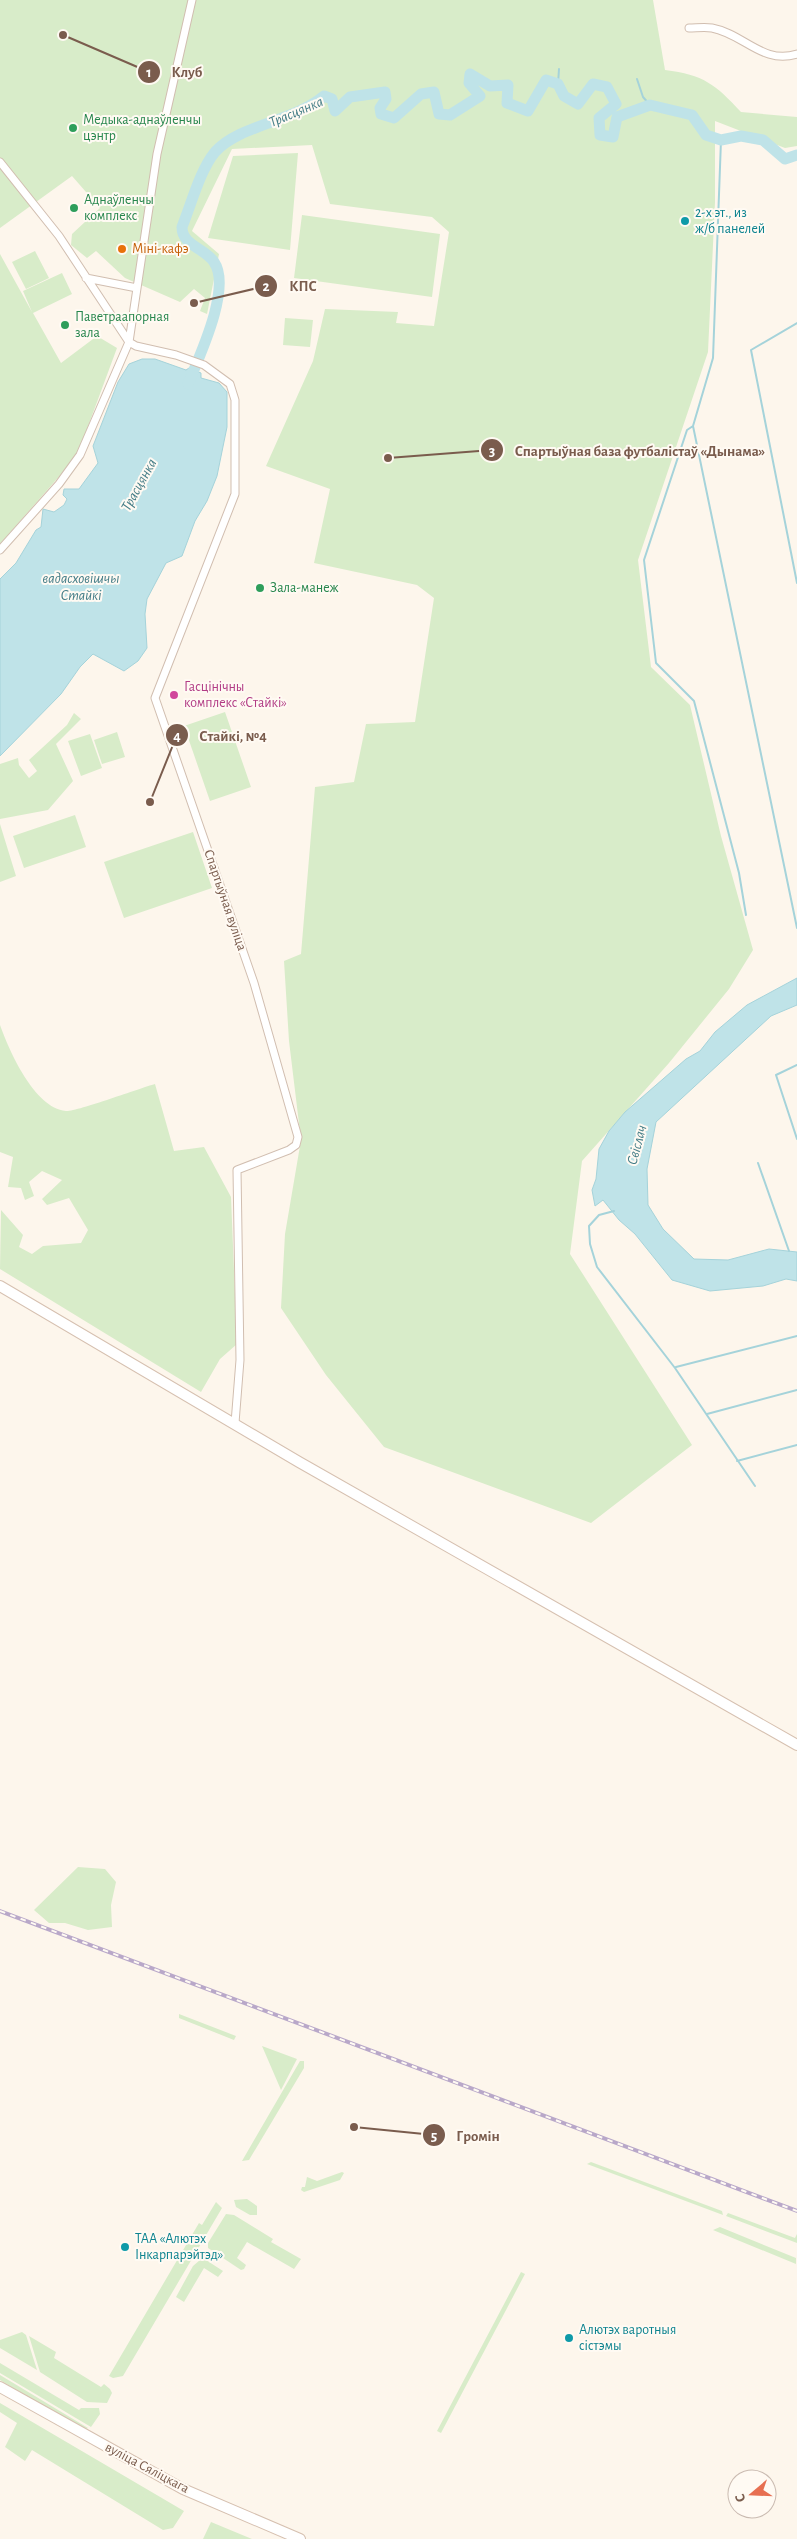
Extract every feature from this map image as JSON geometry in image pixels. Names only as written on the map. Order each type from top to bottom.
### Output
[{"type":"main road","points":[[0,1286],[235,1424],[797,1745]]},
{"type":"main road","name":"вуліца Сяліцкага","points":[[0,2387],[183,2488],[300,2539]]},
{"type":"street","points":[[0,550],[53,491],[80,455],[129,342],[156,154],[192,0]]},
{"type":"street","points":[[688,28],[714,28],[767,55],[779,58],[797,54]]},
{"type":"street","points":[[0,162],[59,236],[129,342]]},
{"type":"street","points":[[86,278],[137,288]]},
{"type":"street","name":"Спартыўная вуліца","points":[[129,342],[146,349],[190,359],[204,365],[224,379],[232,390],[235,494],[155,698],[254,983],[298,1137],[296,1145],[289,1150],[237,1170],[240,1360],[235,1424]]},
{"type":"green space","points":[[0,0],[653,0],[665,70],[690,75],[708,82],[724,94],[741,112],[797,117],[797,146],[785,148],[715,121],[715,202],[708,352],[638,560],[651,667],[690,705],[721,836],[753,950],[729,989],[669,1063],[582,1161],[570,1254],[692,1445],[591,1523],[384,1447],[326,1375],[281,1308],[285,1234],[301,1140],[289,1041],[284,961],[301,954],[315,787],[354,782],[366,724],[415,722],[434,598],[417,585],[314,563],[330,489],[266,466],[313,361],[325,309],[398,312],[396,323],[434,326],[449,232],[432,217],[330,204],[312,145],[232,149],[192,231],[219,254],[207,314],[200,311],[205,298],[194,289],[180,302],[125,278],[96,251],[87,258],[71,245],[72,234],[100,208],[72,176],[0,228]]},
{"type":"green space","points":[[298,153],[290,250],[208,238],[233,156]]},
{"type":"green space","points":[[302,215],[440,234],[432,297],[294,278]]},
{"type":"green space","points":[[35,251],[49,278],[26,289],[12,262]]},
{"type":"green space","points":[[0,254],[32,312],[23,291],[62,273],[72,294],[33,313],[61,363],[97,336],[117,348],[77,456],[0,544]]},
{"type":"green space","points":[[285,318],[313,320],[310,347],[283,345]]},
{"type":"green space","points":[[225,712],[251,787],[210,801],[184,726]]},
{"type":"green space","points":[[74,713],[81,719],[56,744],[73,781],[48,810],[0,819],[0,764],[18,758],[19,765],[29,778],[37,771],[29,760],[67,725]]},
{"type":"green space","points":[[117,732],[125,757],[102,764],[94,740]]},
{"type":"green space","points":[[90,734],[102,768],[81,776],[68,741]]},
{"type":"green space","points":[[75,815],[86,847],[24,868],[13,836]]},
{"type":"green space","points":[[0,824],[16,876],[0,882]]},
{"type":"green space","points":[[193,832],[212,888],[124,918],[104,862]]},
{"type":"green space","points":[[0,1025],[24,1076],[43,1100],[54,1107],[66,1111],[72,1110],[155,1084],[174,1151],[204,1147],[231,1197],[237,1344],[220,1359],[201,1392],[0,1269],[1,1210],[23,1235],[19,1247],[32,1254],[43,1246],[81,1243],[88,1230],[69,1198],[47,1205],[42,1199],[62,1180],[42,1171],[29,1182],[34,1196],[25,1200],[21,1188],[8,1187],[13,1157],[0,1152]]},
{"type":"green space","points":[[78,1867],[105,1869],[116,1882],[111,1905],[112,1927],[88,1930],[65,1923],[49,1923],[34,1910]]},
{"type":"green space","points":[[179,2014],[236,2036],[234,2040],[179,2018]]},
{"type":"green space","points":[[262,2046],[297,2059],[281,2090]]},
{"type":"green space","points":[[300,2061],[304,2061],[304,2068],[249,2160],[242,2161]]},
{"type":"green space","points":[[591,2162],[722,2211],[723,2215],[587,2164]]},
{"type":"green space","points":[[342,2172],[344,2173],[340,2180],[304,2192],[301,2190],[302,2187],[305,2187],[307,2177],[317,2181]]},
{"type":"green space","points":[[247,2199],[257,2206],[257,2215],[250,2215],[236,2207],[234,2200]]},
{"type":"green space","points":[[216,2202],[222,2208],[123,2376],[113,2378],[109,2376],[199,2223],[202,2225]]},
{"type":"green space","points":[[728,2213],[795,2238],[797,2234],[797,2243],[726,2216]]},
{"type":"green space","points":[[226,2214],[234,2215],[273,2239],[271,2242],[301,2259],[294,2269],[247,2242],[237,2258],[246,2265],[241,2270],[208,2248],[208,2243]]},
{"type":"green space","points":[[720,2227],[796,2258],[796,2264],[713,2230]]},
{"type":"green space","points":[[200,2260],[206,2260],[223,2271],[218,2277],[204,2268],[184,2302],[176,2297],[193,2266]]},
{"type":"green space","points":[[521,2272],[525,2274],[441,2433],[437,2431]]},
{"type":"green space","points":[[22,2332],[26,2335],[37,2370],[0,2348],[0,2340]]},
{"type":"green space","points":[[29,2336],[56,2352],[54,2358],[101,2387],[104,2384],[110,2389],[112,2393],[107,2403],[87,2402],[40,2372]]},
{"type":"green space","points":[[0,2363],[79,2410],[81,2408],[99,2408],[100,2414],[91,2427],[0,2373]]},
{"type":"green space","points":[[0,2375],[88,2428],[84,2430],[0,2380]]},
{"type":"green space","points":[[0,2403],[184,2511],[173,2528],[163,2530],[32,2450],[25,2461],[5,2447],[17,2423],[0,2412]]},
{"type":"green space","points":[[211,2522],[252,2539],[203,2539]]},
{"type":"water","name":"вадасховішчы Стайкі","points":[[142,359],[155,359],[186,370],[189,368],[201,373],[201,378],[219,383],[227,392],[227,427],[217,476],[207,501],[195,521],[182,556],[166,563],[147,599],[145,614],[147,648],[138,661],[124,671],[93,654],[80,667],[61,694],[0,756],[0,579],[16,563],[36,530],[41,527],[43,509],[54,512],[64,505],[67,499],[63,495],[64,489],[79,489],[98,463],[93,446],[118,382],[129,364]]},
{"type":"water","name":"Свіслач","points":[[797,978],[797,1005],[771,1016],[656,1122],[647,1169],[648,1205],[663,1229],[694,1259],[728,1260],[769,1249],[797,1252],[797,1281],[786,1279],[763,1286],[710,1291],[672,1280],[635,1234],[619,1220],[603,1200],[595,1206],[592,1190],[596,1179],[599,1149],[609,1131],[625,1112],[686,1059],[700,1051],[715,1032],[747,1005]]},
{"type":"waterway","points":[[558,84],[559,69]]},
{"type":"waterway","name":"Трасцянка","points":[[188,384],[212,323],[219,288],[219,274],[214,262],[186,239],[182,227],[205,168],[215,152],[225,143],[252,129],[297,112],[324,96],[332,99],[335,111],[350,97],[385,92],[386,99],[380,108],[381,114],[394,118],[421,94],[434,92],[439,114],[450,115],[480,96],[469,83],[470,74],[490,86],[508,85],[507,103],[528,111],[546,80],[558,84],[564,96],[578,104],[593,84],[607,87],[616,104],[599,118],[600,135],[613,137],[617,117],[650,105],[692,115],[706,135],[721,140],[741,136],[763,140],[785,159],[797,155]]},
{"type":"waterway","points":[[637,79],[643,97],[650,105]]},
{"type":"waterway","points":[[721,140],[713,358],[693,426],[797,928]]},
{"type":"waterway","points":[[797,323],[751,350],[797,583]]},
{"type":"waterway","points":[[693,426],[687,430],[644,560],[656,663],[694,701],[739,873],[746,915]]},
{"type":"waterway","points":[[797,1065],[776,1075],[797,1139]]},
{"type":"waterway","points":[[758,1163],[789,1251]]},
{"type":"waterway","points":[[614,1211],[599,1215],[589,1226],[590,1244],[597,1267],[675,1368],[755,1486]]},
{"type":"waterway","points":[[676,1367],[797,1336]]},
{"type":"waterway","points":[[707,1414],[797,1390]]},
{"type":"waterway","points":[[737,1461],[797,1445]]},
{"type":"railway","points":[[0,1911],[797,2211]]},
{"type":"place","name":"Клуб","points":[[63,35]]},
{"type":"place","name":"Медыка-аднаўленчы цэнтр","points":[[73,128]]},
{"type":"place","name":"Аднаўленчы комплекс","points":[[74,208]]},
{"type":"place","name":"2-х эт., из ж/б панелей","points":[[685,221]]},
{"type":"place","name":"Міні-кафэ","points":[[122,249]]},
{"type":"place","name":"КПС","points":[[194,303]]},
{"type":"place","name":"Паветраапорная зала","points":[[65,325]]},
{"type":"place","name":"Спартыўная база футбалістаў «Дынама»","points":[[388,458]]},
{"type":"place","name":"Зала-манеж","points":[[260,588]]},
{"type":"place","name":"Гасцінічны комплекс «Стайкі»","points":[[174,695]]},
{"type":"place","name":"Стайкі, №4","points":[[150,802]]},
{"type":"place","name":"Громін","points":[[354,2127]]},
{"type":"place","name":"ТАА «Алютэх Інкарпарэйтэд»","points":[[125,2247]]},
{"type":"place","name":"Алютэх варотныя сістэмы","points":[[569,2338]]}]
